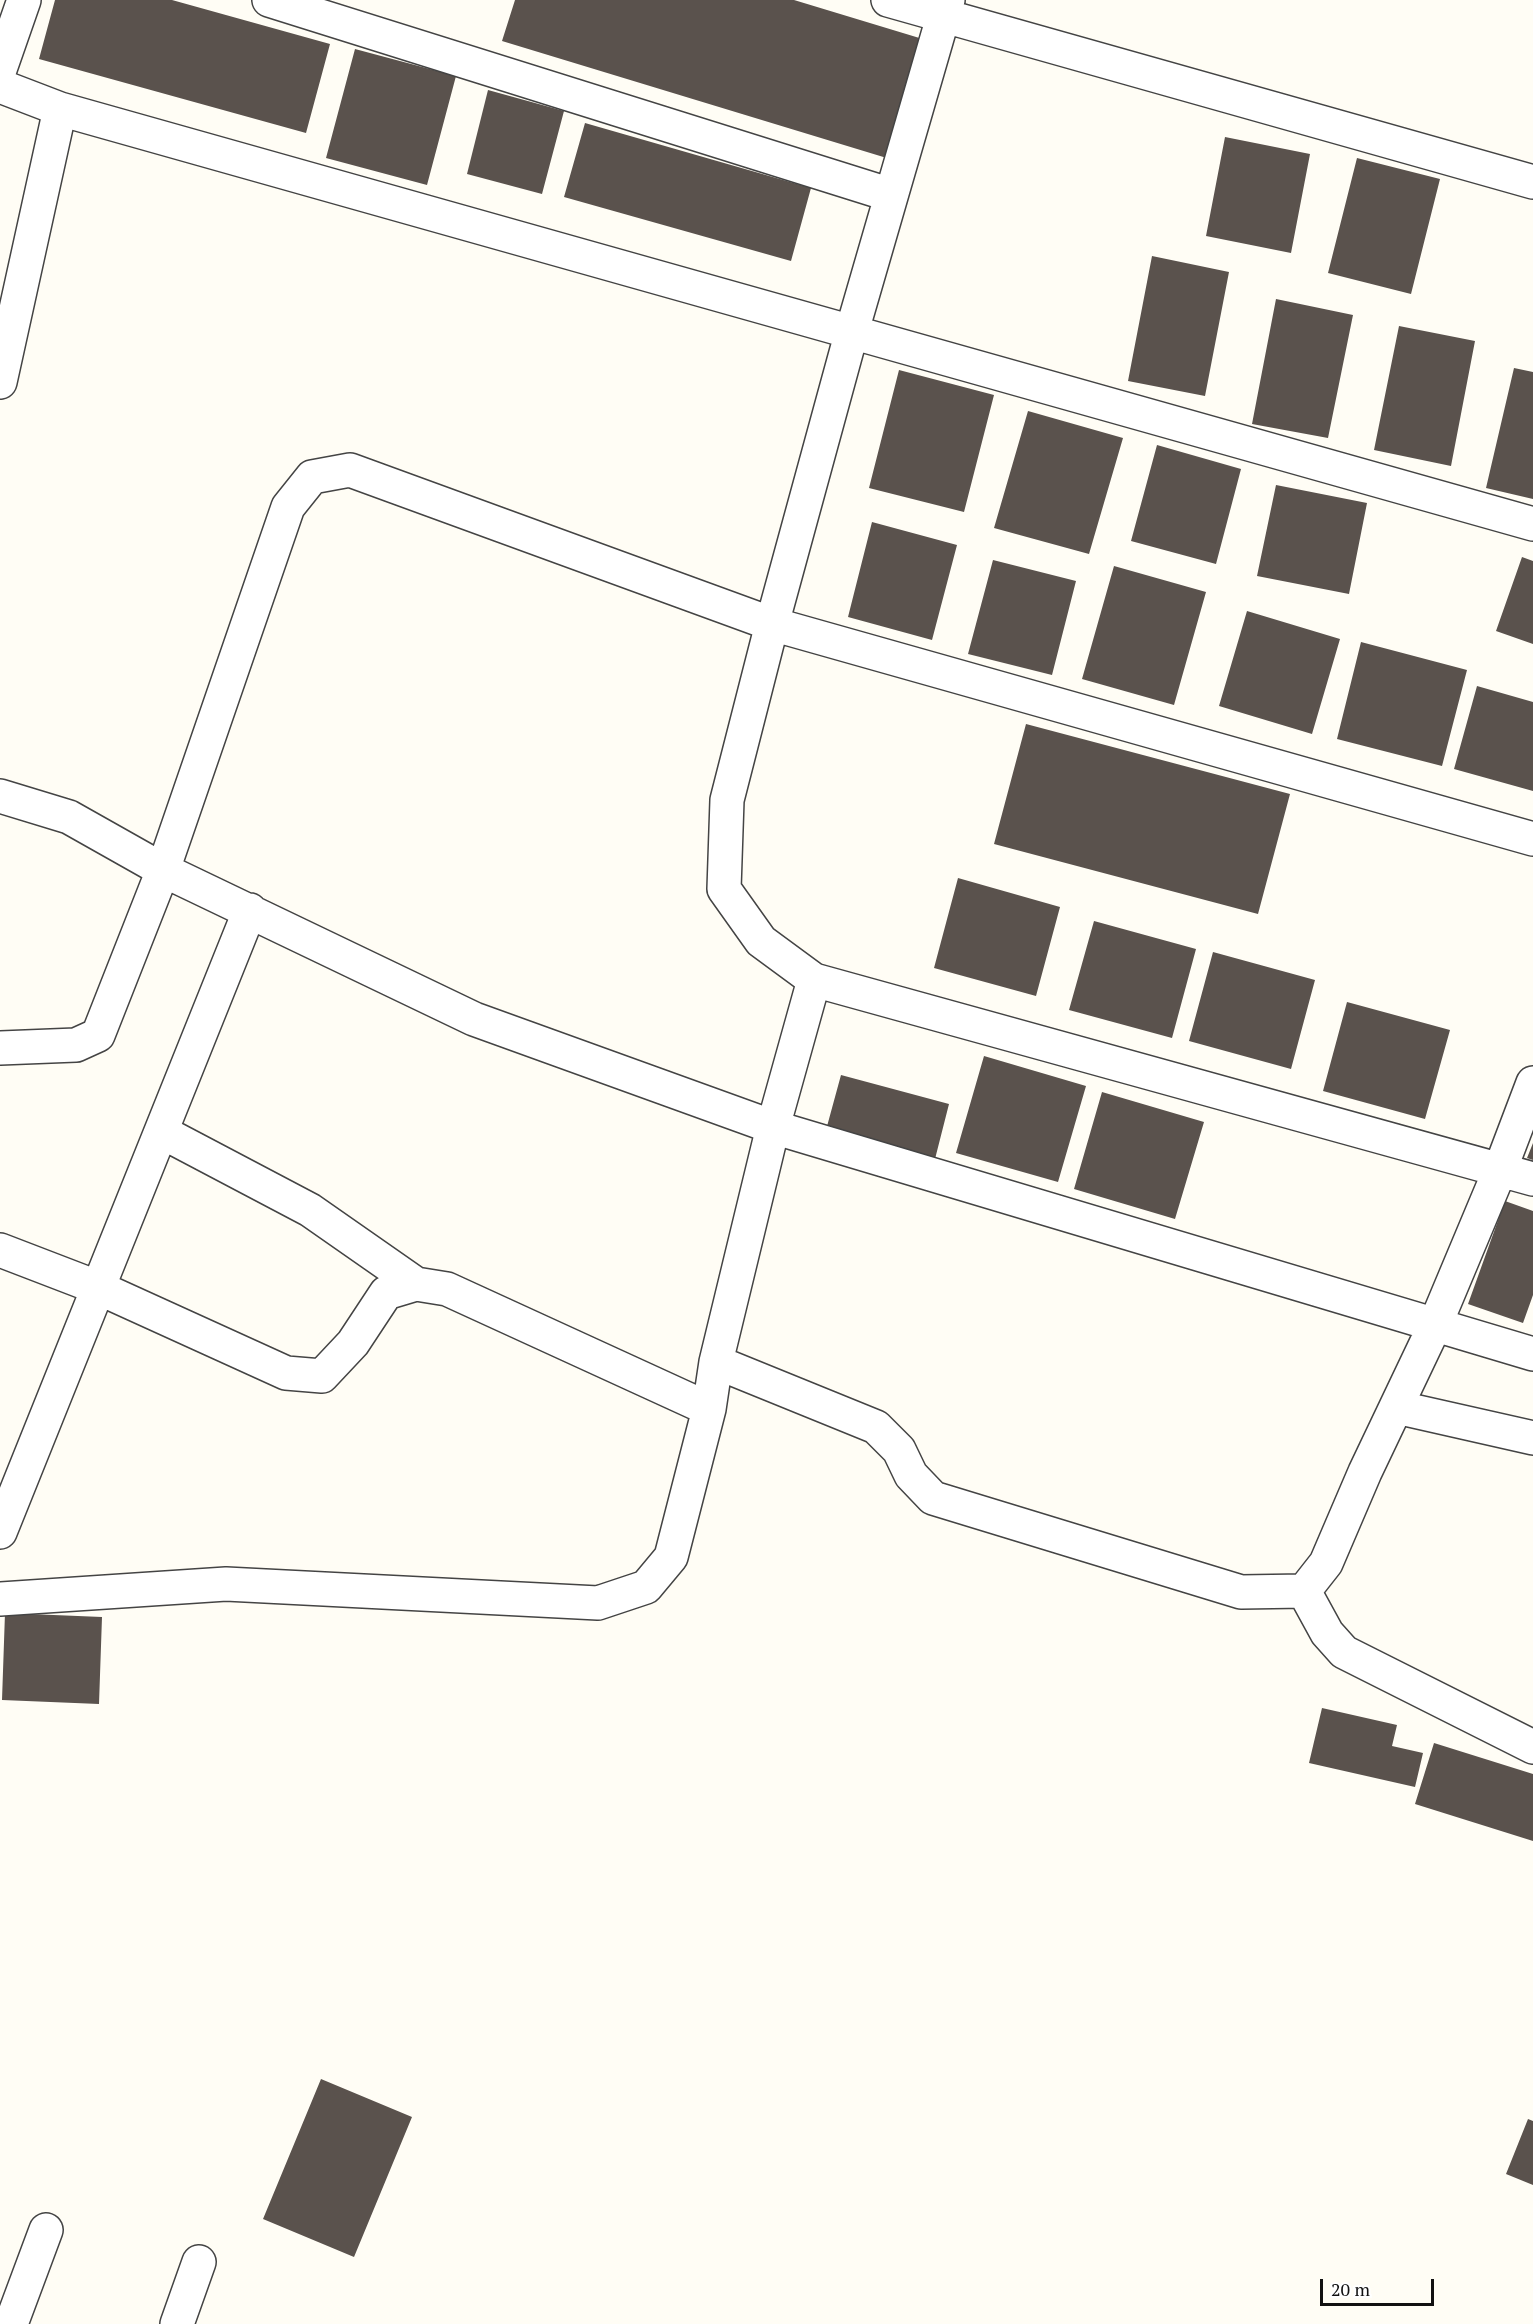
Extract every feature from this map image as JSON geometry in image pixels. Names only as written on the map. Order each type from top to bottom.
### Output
[{"type":"street","points":[[0,69],[24,0]]},
{"type":"street","points":[[269,0],[891,195]]},
{"type":"street","points":[[888,0],[945,8],[1533,182]]},
{"type":"street","points":[[945,8],[852,331],[772,624],[727,800],[724,889],[761,941],[814,980],[1533,1179]]},
{"type":"street","points":[[0,86],[60,109],[1533,524]]},
{"type":"street","points":[[0,382],[60,109]]},
{"type":"street","points":[[0,1048],[76,1045],[98,1035],[163,870],[288,507],[312,477],[350,470],[772,624],[1533,840]]},
{"type":"street","points":[[0,795],[69,817],[163,870],[474,1019],[773,1126],[1533,1354]]},
{"type":"street","points":[[0,1532],[250,910]]},
{"type":"street","points":[[0,1599],[226,1584],[598,1603],[646,1587],[671,1557],[709,1409],[716,1362],[773,1126],[814,980]]},
{"type":"street","points":[[1304,1591],[1326,1563],[1365,1472],[1435,1325],[1500,1170],[1533,1083]]},
{"type":"street","points":[[162,1132],[310,1210],[416,1284],[447,1289],[709,1409]]},
{"type":"street","points":[[0,1250],[99,1288],[286,1373],[322,1376],[353,1343],[386,1293],[416,1284]]},
{"type":"street","points":[[716,1362],[876,1427],[899,1450],[911,1475],[933,1498],[1241,1592],[1304,1591]]},
{"type":"street","points":[[1396,1407],[1533,1438]]},
{"type":"street","points":[[1304,1591],[1327,1633],[1344,1652],[1533,1747]]},
{"type":"street","points":[[11,2324],[46,2230]]},
{"type":"street","points":[[177,2324],[199,2262]]},
{"type":"building","points":[[55,0],[172,0],[330,44],[306,133],[39,59]]},
{"type":"building","points":[[515,0],[794,0],[926,40],[890,159],[502,41]]},
{"type":"building","points":[[355,49],[456,76],[427,185],[326,158]]},
{"type":"building","points":[[488,90],[564,111],[542,194],[467,174]]},
{"type":"building","points":[[585,123],[811,188],[791,261],[564,197]]},
{"type":"building","points":[[1225,137],[1310,154],[1291,253],[1206,236]]},
{"type":"building","points":[[1357,158],[1440,179],[1411,294],[1328,273]]},
{"type":"building","points":[[1152,256],[1229,272],[1205,396],[1128,381]]},
{"type":"building","points":[[1276,299],[1353,315],[1328,438],[1252,424]]},
{"type":"building","points":[[1399,326],[1475,341],[1451,466],[1374,450]]},
{"type":"building","points":[[1514,368],[1533,372],[1533,499],[1486,488]]},
{"type":"building","points":[[899,370],[994,395],[964,512],[869,488]]},
{"type":"building","points":[[1028,411],[1123,438],[1089,554],[994,528]]},
{"type":"building","points":[[1157,445],[1241,469],[1216,564],[1131,541]]},
{"type":"building","points":[[1276,485],[1367,503],[1349,594],[1257,576]]},
{"type":"building","points":[[872,522],[957,545],[932,640],[848,617]]},
{"type":"building","points":[[1522,557],[1533,561],[1533,644],[1496,631]]},
{"type":"building","points":[[993,560],[1076,581],[1052,675],[968,654]]},
{"type":"building","points":[[1114,566],[1206,592],[1174,705],[1082,679]]},
{"type":"building","points":[[1247,611],[1340,639],[1312,734],[1219,706]]},
{"type":"building","points":[[1361,642],[1467,670],[1442,766],[1337,739]]},
{"type":"building","points":[[1477,686],[1533,702],[1533,791],[1454,769]]},
{"type":"building","points":[[1026,724],[1290,794],[1258,914],[994,844]]},
{"type":"building","points":[[958,878],[1060,907],[1036,996],[934,968]]},
{"type":"building","points":[[1094,921],[1196,949],[1172,1038],[1069,1010]]},
{"type":"building","points":[[1213,952],[1315,980],[1291,1069],[1189,1041]]},
{"type":"building","points":[[1347,1002],[1450,1030],[1425,1119],[1323,1091]]},
{"type":"building","points":[[984,1056],[1086,1086],[1058,1182],[956,1153]]},
{"type":"building","points":[[841,1075],[949,1104],[935,1159],[826,1130]]},
{"type":"building","points":[[1102,1092],[1204,1122],[1175,1219],[1074,1189]]},
{"type":"building","points":[[1533,1143],[1533,1160],[1527,1158]]},
{"type":"building","points":[[1505,1201],[1533,1211],[1533,1295],[1523,1323],[1468,1304]]},
{"type":"building","points":[[5,1613],[102,1617],[99,1704],[2,1700]]},
{"type":"building","points":[[1322,1708],[1397,1725],[1392,1746],[1423,1753],[1415,1787],[1309,1763]]},
{"type":"building","points":[[1434,1743],[1533,1774],[1533,1841],[1415,1804]]},
{"type":"building","points":[[321,2079],[412,2117],[354,2257],[263,2219]]},
{"type":"building","points":[[1528,2119],[1533,2121],[1533,2185],[1506,2174]]}]
